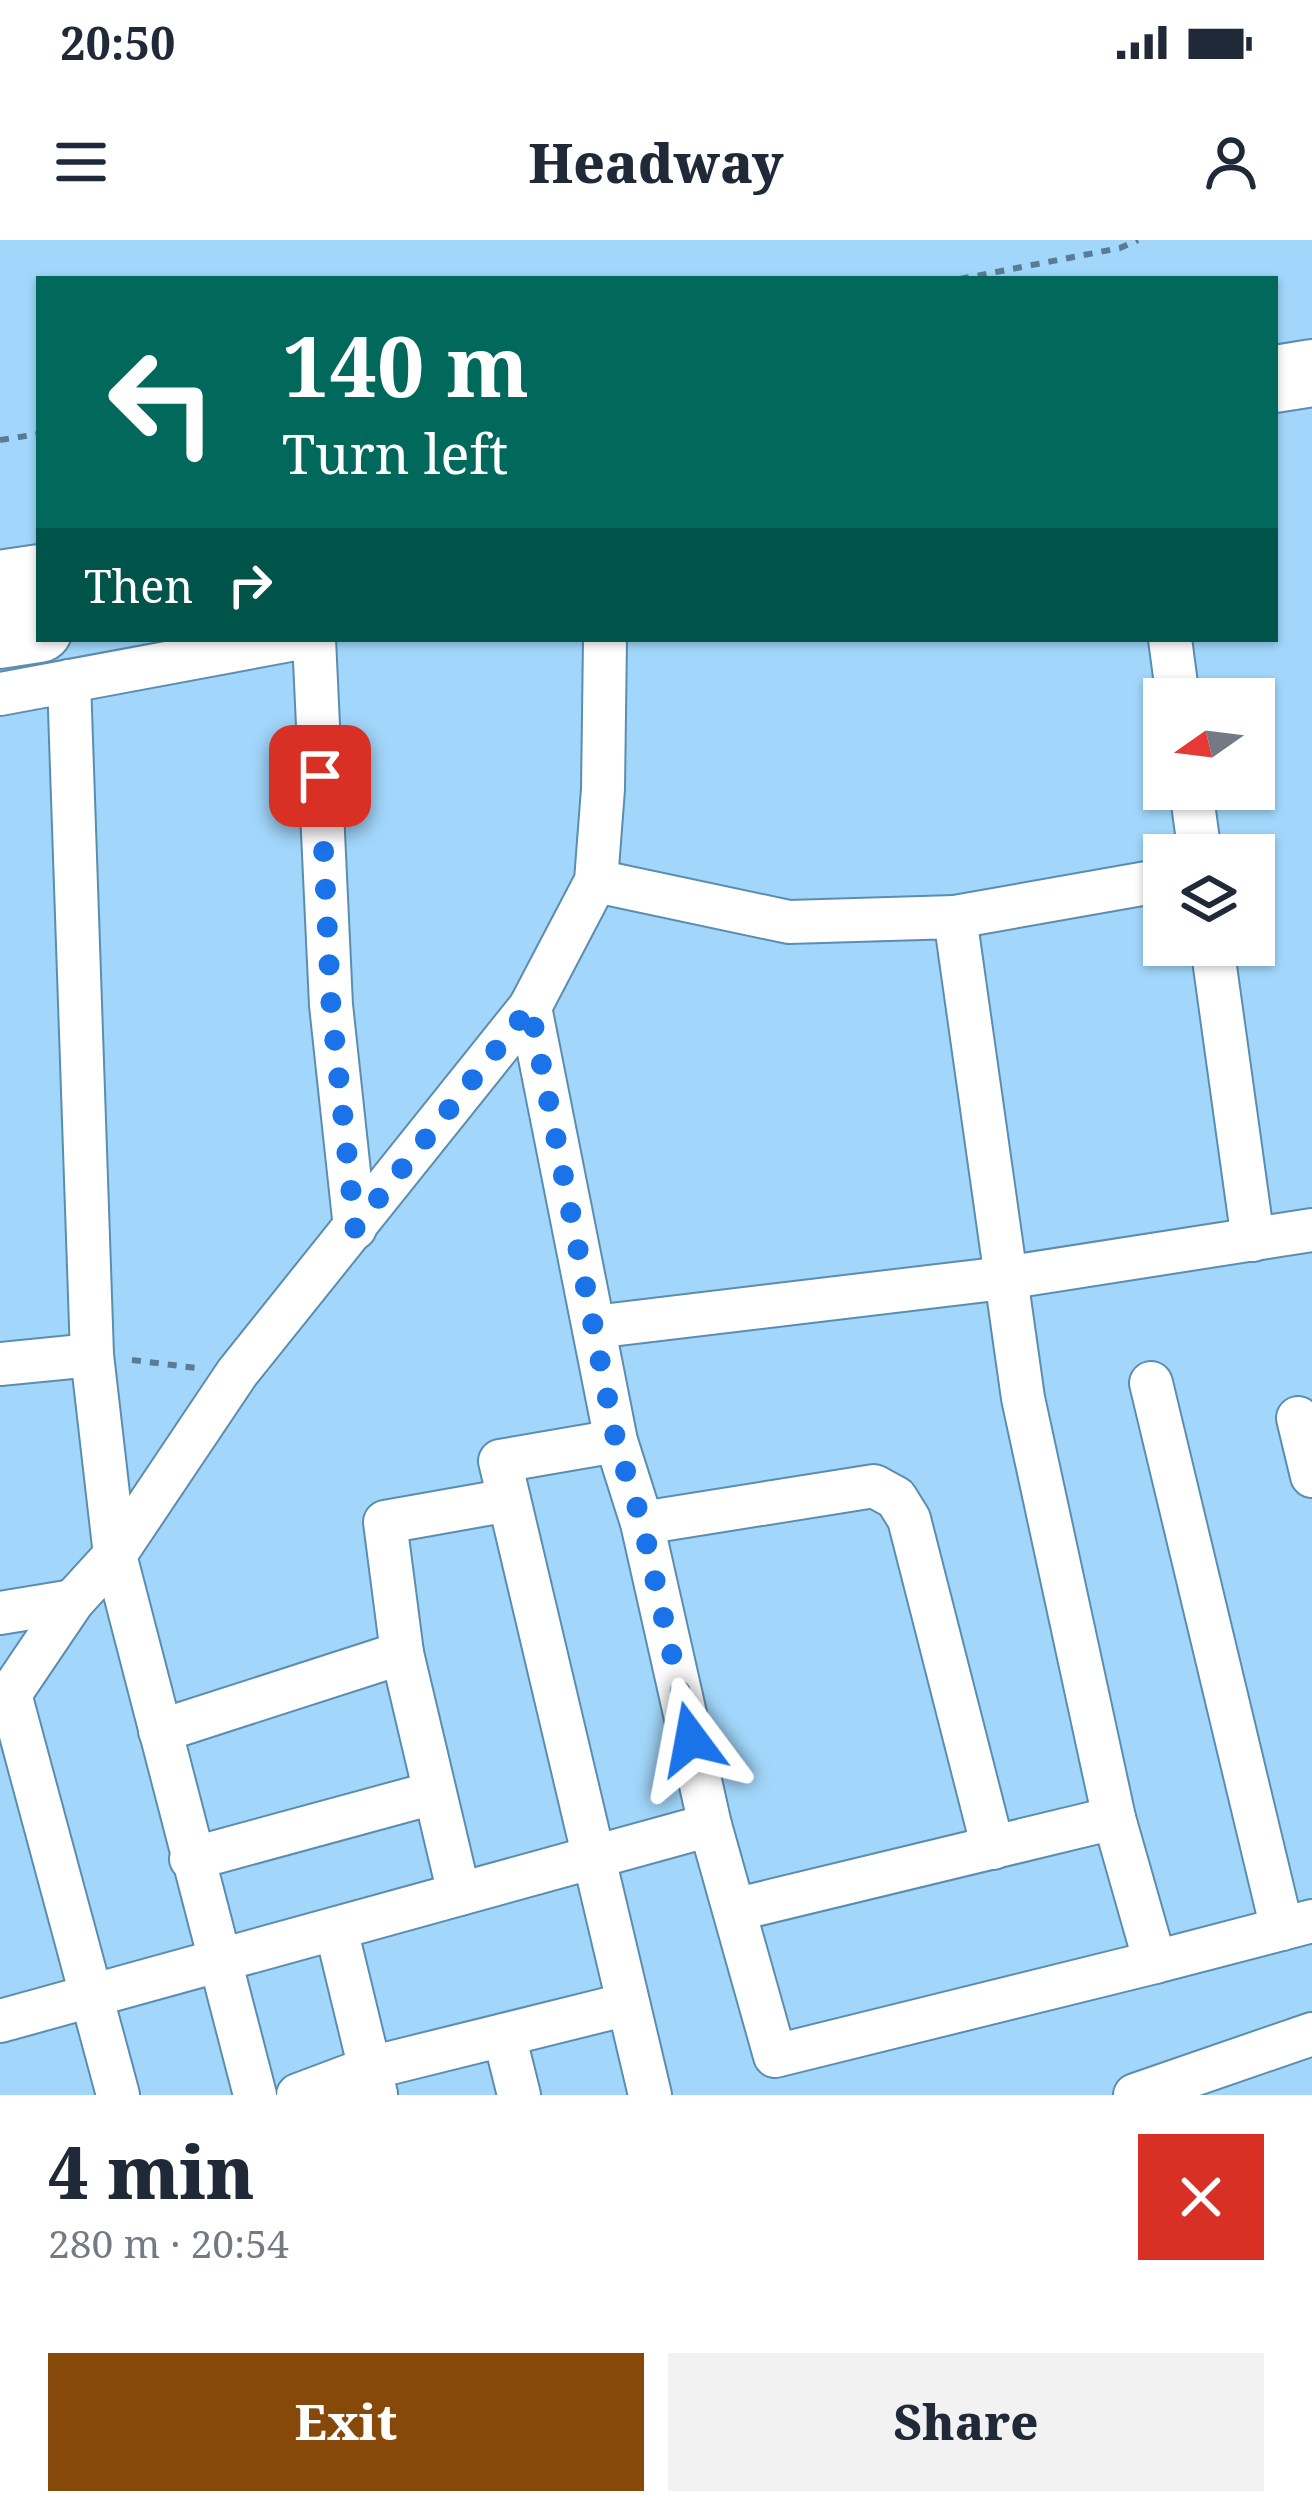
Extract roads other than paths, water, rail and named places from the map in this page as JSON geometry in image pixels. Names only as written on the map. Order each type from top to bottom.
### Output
[{"type":"main road","points":[[1278,379],[1312,373]]},
{"type":"main road","points":[[1278,416],[1312,410]]},
{"type":"main road","points":[[0,584],[36,578]]},
{"type":"main road","points":[[0,635],[54,655]]},
{"type":"street","points":[[0,694],[54,655],[250,642]]},
{"type":"street","points":[[314,642],[331,1005],[355,1228]]},
{"type":"street","points":[[118,2095],[5,1701],[73,1601],[115,1555],[236,1373],[530,1007],[596,881],[605,642]]},
{"type":"street","points":[[1170,642],[1175,678]]},
{"type":"street","points":[[54,655],[92,1355],[115,1555],[255,2095]]},
{"type":"street","points":[[596,881],[789,922],[955,917],[1143,884]]},
{"type":"street","points":[[955,917],[1023,1399],[1114,1818],[1155,1962]]},
{"type":"street","points":[[1215,966],[1253,1240]]},
{"type":"street","points":[[530,1007],[616,1441],[642,1523],[710,1825],[780,2075],[1155,1962],[1297,1925],[1151,1383]]},
{"type":"street","points":[[594,1327],[1004,1278],[1312,1230]]},
{"type":"street","points":[[0,1364],[92,1355]]},
{"type":"street","points":[[1298,1418],[1312,1475]]},
{"type":"street","points":[[616,1441],[500,1461],[650,2095]]},
{"type":"street","points":[[642,1523],[874,1486],[896,1498],[909,1519],[925,1574],[993,1848]]},
{"type":"street","points":[[459,1894],[402,1652],[385,1522],[509,1500]]},
{"type":"street","points":[[0,1613],[73,1601]]},
{"type":"street","points":[[160,1731],[402,1652]]},
{"type":"street","points":[[191,1858],[433,1793]]},
{"type":"street","points":[[734,1910],[1114,1818]]},
{"type":"street","points":[[0,2021],[710,1825]]},
{"type":"street","points":[[336,1929],[373,2081]]},
{"type":"street","points":[[298,2095],[373,2081],[504,2035],[628,2004]]},
{"type":"street","points":[[1135,2095],[1312,2034]]},
{"type":"street","points":[[504,2035],[519,2095]]}]
